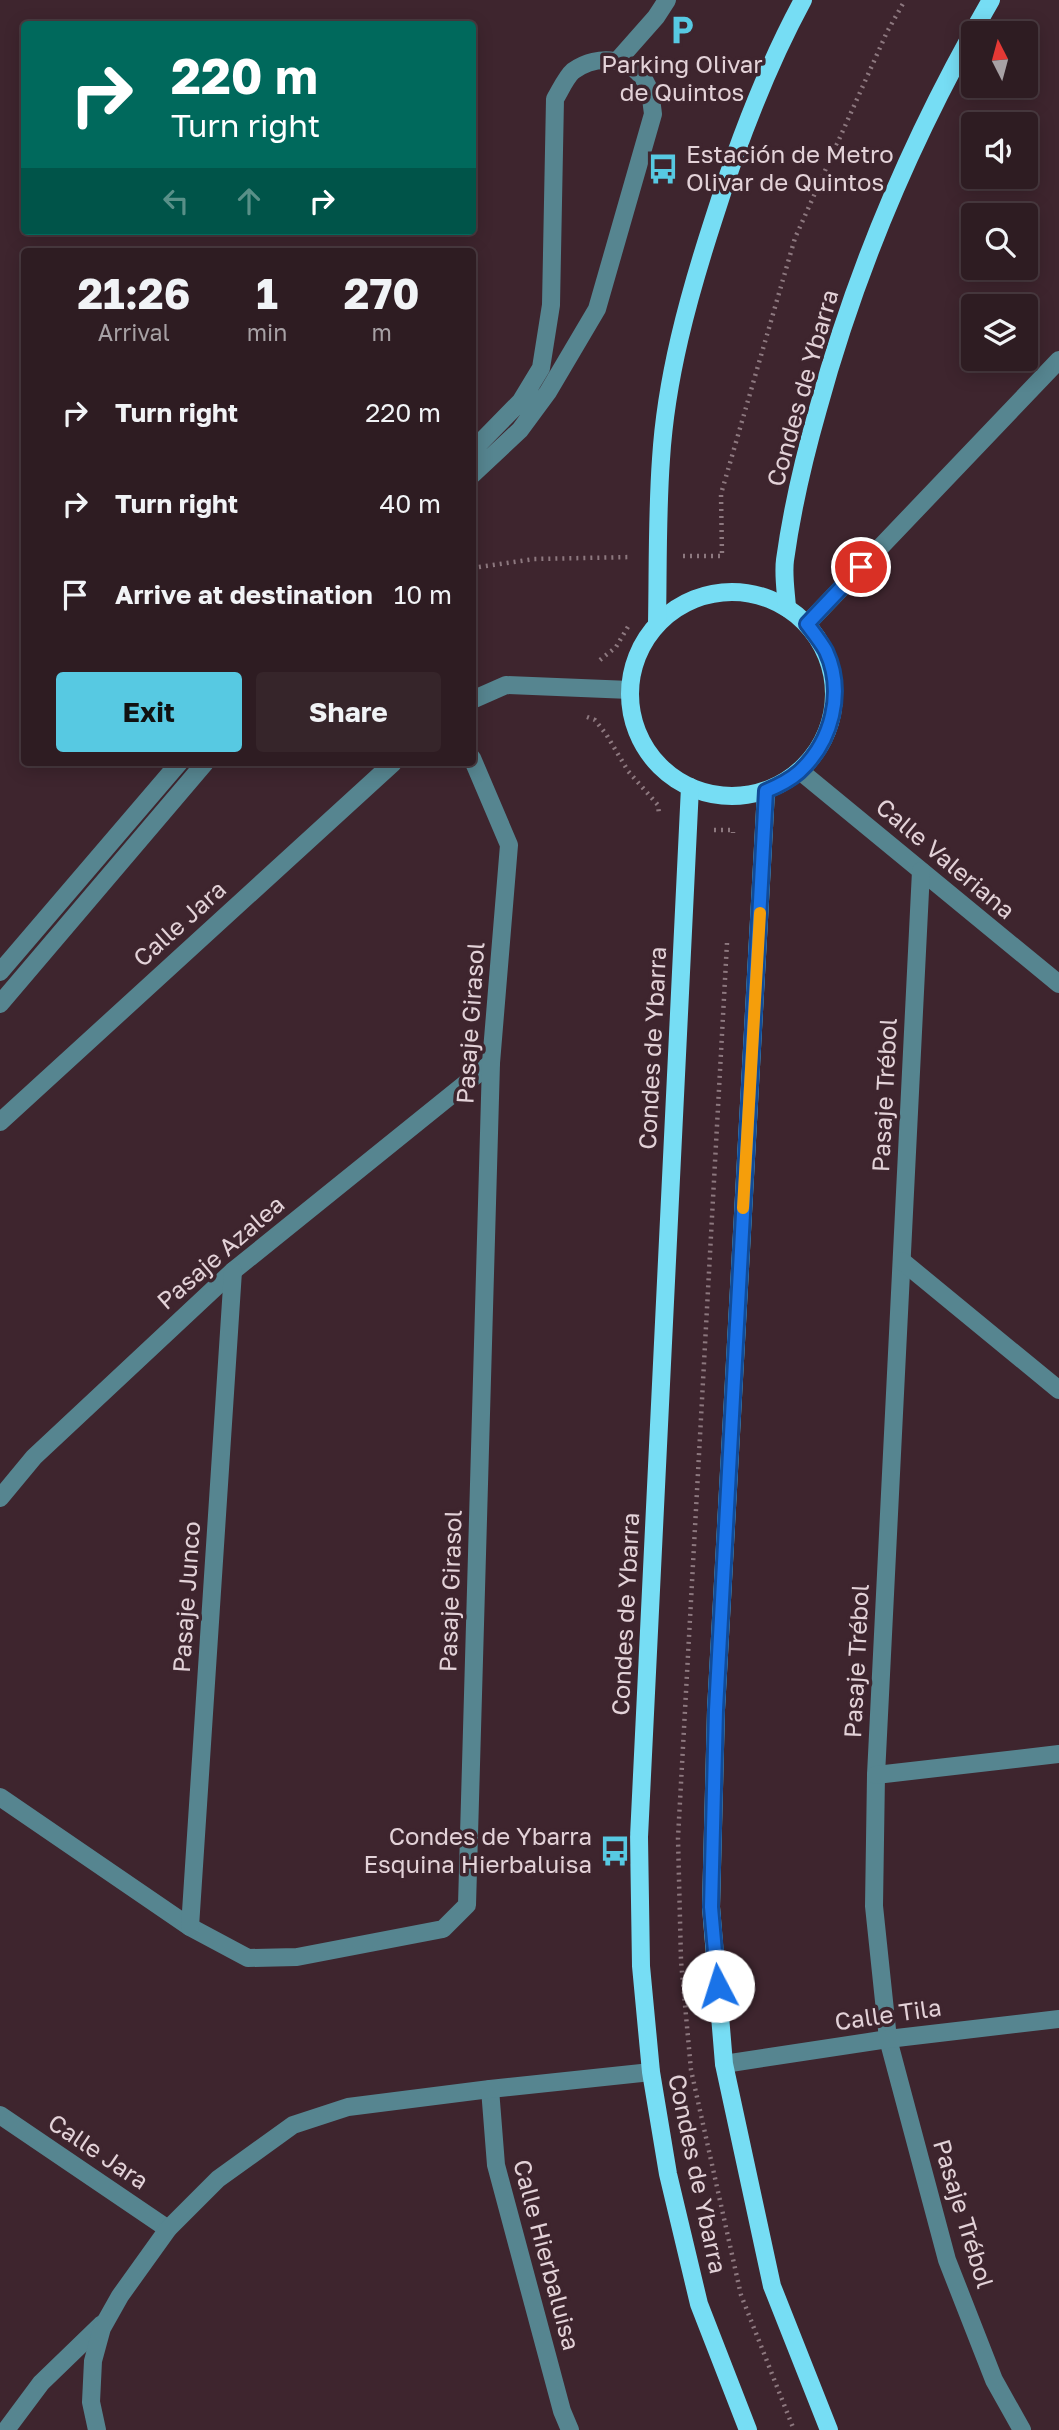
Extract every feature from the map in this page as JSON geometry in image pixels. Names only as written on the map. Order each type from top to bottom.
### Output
[{"type":"main road","points":[[657,624],[661,457],[672,376],[689,295],[731,162],[780,41],[803,0]]},
{"type":"main road","name":"Condes de Ybarra","points":[[787,608],[785,562],[806,450],[838,335],[910,154],[951,68],[991,0]]},
{"type":"main road","points":[[720,593],[750,593],[787,608],[807,624],[826,651],[834,682],[833,715],[821,746],[800,771],[784,782],[766,791],[741,796],[715,794],[690,787],[664,771],[645,748],[633,720],[630,690],[634,663],[657,624],[690,601],[720,593]]},
{"type":"main road","name":"Condes de Ybarra","points":[[690,787],[639,1837],[641,1966],[651,2072],[668,2174],[699,2304],[748,2430]]},
{"type":"main road","name":"Condes de Ybarra","points":[[766,791],[716,1710],[711,1907],[724,2064],[772,2286],[828,2430]]},
{"type":"street","points":[[618,60],[656,18],[667,0]]},
{"type":"street","points":[[476,448],[521,401],[541,368],[551,305],[555,99],[572,72],[600,61],[618,60],[640,75],[649,89],[653,114],[597,309],[548,392],[520,430],[476,471]]},
{"type":"street","points":[[807,624],[1059,360]]},
{"type":"street","points":[[476,698],[506,684],[630,690]]},
{"type":"street","points":[[0,972],[176,766]]},
{"type":"street","points":[[0,1003],[202,766]]},
{"type":"street","name":"Calle Jara","points":[[0,1122],[390,766]]},
{"type":"street","name":"Pasaje Girasol","points":[[0,1797],[190,1927],[248,1958],[297,1957],[443,1929],[467,1905],[491,1063],[509,845],[475,766]]},
{"type":"street","name":"Calle Valeriana","points":[[800,771],[1059,985]]},
{"type":"street","name":"Pasaje Trébol","points":[[921,871],[876,1775],[874,1906],[888,2039],[947,2260],[994,2380],[1022,2430]]},
{"type":"street","name":"Pasaje Azalea","points":[[0,1498],[34,1457],[233,1271],[491,1063]]},
{"type":"street","points":[[902,1261],[1059,1390]]},
{"type":"street","name":"Pasaje Junco","points":[[190,1927],[233,1271]]},
{"type":"street","points":[[876,1775],[1059,1754]]},
{"type":"street","name":"Calle Tila","points":[[724,2064],[888,2039],[1059,2019]]},
{"type":"street","points":[[97,2430],[91,2402],[93,2361],[102,2328],[120,2296],[168,2230],[218,2179],[293,2125],[348,2107],[490,2088],[651,2072]]},
{"type":"street","name":"Calle Hierbaluisa","points":[[490,2088],[496,2165],[562,2411],[570,2430]]},
{"type":"street","name":"Calle Jara","points":[[0,2115],[168,2230]]},
{"type":"street","points":[[6,2430],[41,2383],[108,2318]]},
{"type":"path","points":[[476,567],[534,559],[722,556],[722,494],[795,238],[887,32],[905,0]]},
{"type":"slow traffic","points":[[743,1208],[760,913]]},
{"type":"place","name":"Parking Olivar de Quintos","points":[[682,30]]},
{"type":"place","name":"Estación de Metro Olivar de Quintos","points":[[663,169]]},
{"type":"place","name":"Condes de Ybarra Esquina Hierbaluisa","points":[[615,1851]]},
{"type":"route","points":[[718,1986],[711,1907],[716,1710],[766,791],[800,771],[821,746],[833,715],[834,682],[826,651],[807,624],[861,567]]}]
